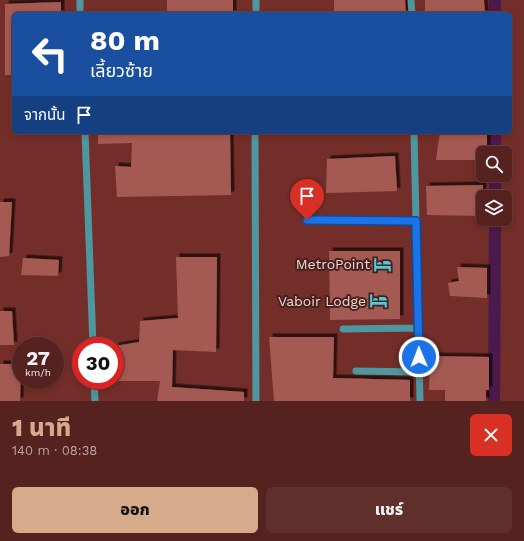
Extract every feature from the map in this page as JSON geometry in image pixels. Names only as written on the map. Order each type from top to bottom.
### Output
[{"type":"street","points":[[80,0],[80,12]]},
{"type":"street","points":[[256,0],[256,12]]},
{"type":"street","points":[[411,0],[412,12]]},
{"type":"street","points":[[85,134],[93,337]]},
{"type":"street","points":[[255,134],[256,401]]},
{"type":"street","points":[[414,134],[420,401]]},
{"type":"street","points":[[307,220],[416,221]]},
{"type":"street","points":[[343,329],[418,328]]},
{"type":"street","points":[[356,372],[419,372]]},
{"type":"street","points":[[94,389],[95,401]]},
{"type":"building","points":[[167,0],[233,0],[233,12],[167,12]]},
{"type":"building","points":[[334,0],[405,0],[406,12],[334,12]]},
{"type":"building","points":[[425,0],[484,0],[485,12],[425,12]]},
{"type":"building","points":[[61,2],[61,12],[12,12],[12,75],[5,75],[5,4]]},
{"type":"building","points":[[98,134],[230,134],[231,195],[117,197],[115,166],[131,167],[132,143],[98,144]]},
{"type":"building","points":[[440,134],[487,134],[487,146],[476,146],[476,160],[436,160]]},
{"type":"building","points":[[395,156],[397,191],[326,193],[327,159]]},
{"type":"building","points":[[483,185],[483,190],[476,190],[476,216],[427,215],[426,186]]},
{"type":"building","points":[[0,202],[12,202],[9,256],[0,257]]},
{"type":"building","points":[[329,251],[400,251],[400,319],[330,320]]},
{"type":"building","points":[[176,257],[217,257],[216,352],[173,350],[172,387],[244,392],[244,401],[157,401],[160,381],[124,381],[124,344],[139,342],[140,321],[178,318]]},
{"type":"building","points":[[23,258],[59,260],[58,276],[21,275]]},
{"type":"building","points":[[457,267],[487,268],[487,298],[450,296],[448,283],[459,281]]},
{"type":"building","points":[[0,311],[12,311],[14,337],[12,337],[12,345],[0,345]]},
{"type":"building","points":[[269,337],[334,337],[333,378],[410,380],[410,401],[274,401]]},
{"type":"building","points":[[430,356],[489,357],[489,390],[486,390],[486,401],[445,401],[445,390],[429,390]]},
{"type":"building","points":[[0,364],[12,364],[12,389],[20,389],[20,401],[0,401]]},
{"type":"waterway","points":[[495,0],[495,12]]},
{"type":"waterway","points":[[495,134],[496,146]]},
{"type":"waterway","points":[[495,182],[495,190]]},
{"type":"waterway","points":[[494,401],[495,226]]},
{"type":"place","name":"MetroPoint","points":[[383,264]]},
{"type":"place","name":"Vaboir Lodge","points":[[379,301]]},
{"type":"route","points":[[307,220],[416,221],[419,357]]}]
